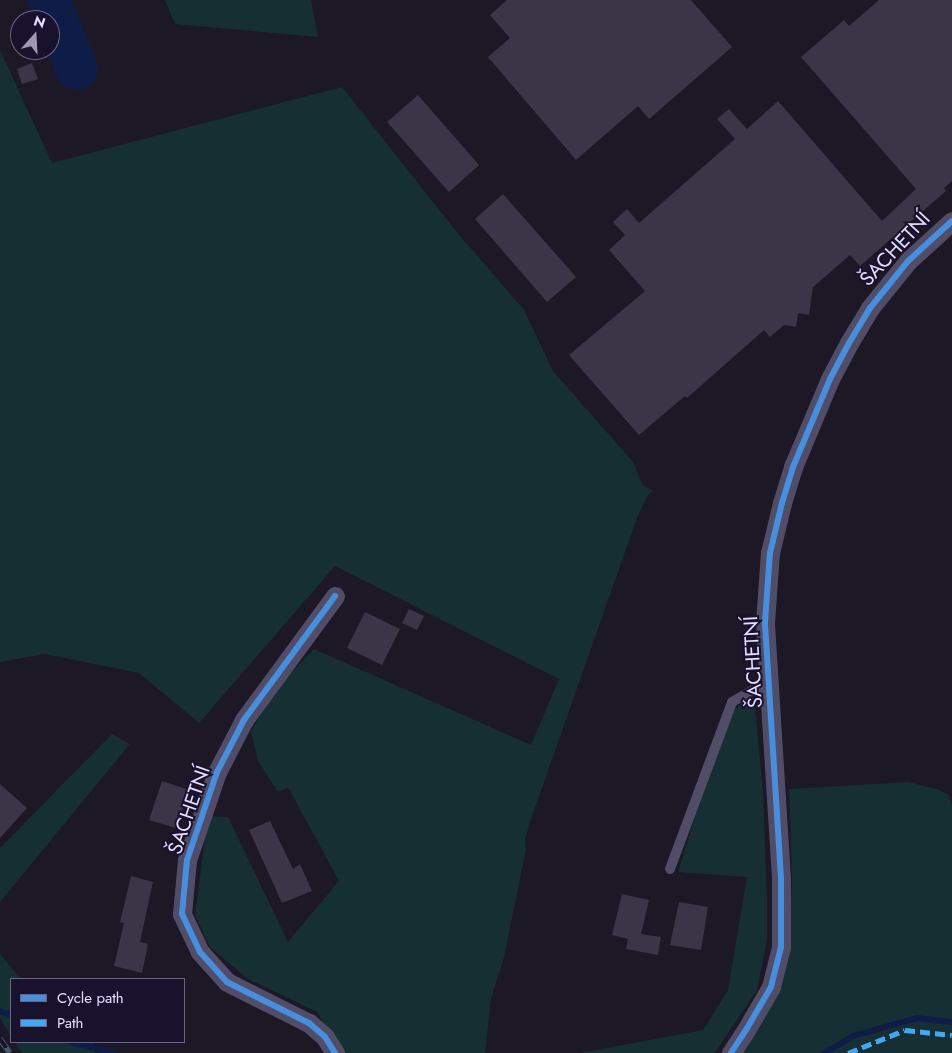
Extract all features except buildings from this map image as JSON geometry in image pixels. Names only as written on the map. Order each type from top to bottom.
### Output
[{"type":"street","name":"ŠACHETNÍ","points":[[731,1053],[771,986],[781,946],[781,878],[765,622],[770,553],[793,467],[830,379],[870,308],[908,261],[952,221]]},
{"type":"street","name":"ŠACHETNÍ","points":[[335,596],[244,720],[217,772],[187,860],[182,914],[200,952],[227,982],[309,1022],[325,1037],[335,1053]]},
{"type":"lane","points":[[670,869],[732,702],[769,681]]},
{"type":"green space","points":[[165,0],[311,0],[318,37],[175,24]]},
{"type":"green space","points":[[0,50],[52,163],[342,87],[456,231],[524,310],[553,371],[633,462],[643,485],[653,491],[648,495],[638,515],[530,822],[525,839],[526,850],[504,957],[491,999],[485,1053],[342,1053],[317,1012],[248,979],[210,947],[195,915],[208,816],[228,817],[288,942],[339,881],[288,787],[278,792],[258,761],[251,731],[278,687],[314,649],[531,745],[559,679],[335,566],[199,723],[139,673],[45,654],[0,662]]},
{"type":"green space","points":[[754,697],[763,792],[767,897],[767,940],[757,990],[715,1053],[580,1053],[703,1030],[728,990],[747,877],[678,872],[710,769],[728,720],[736,708],[746,699]]},
{"type":"green space","points":[[112,734],[130,744],[0,902],[0,848]]},
{"type":"green space","points":[[908,782],[937,789],[949,795],[952,805],[952,1053],[743,1053],[781,990],[790,948],[792,877],[789,789]]},
{"type":"green space","points":[[0,954],[19,977],[24,978],[10,978],[10,1034],[0,1018]]},
{"type":"green space","points":[[16,1043],[92,1043],[96,1053],[22,1053]]},
{"type":"water","points":[[27,0],[71,0],[96,60],[98,71],[94,81],[86,88],[76,90],[65,87],[58,79],[51,60],[60,60],[60,10],[31,10]]},
{"type":"waterway","points":[[0,1011],[10,1015]]},
{"type":"waterway","points":[[824,1053],[853,1036],[917,1018],[952,1022]]},
{"type":"waterway","points":[[75,1043],[115,1053]]},
{"type":"railway","points":[[0,1039],[10,1053]]},
{"type":"marked path","points":[[848,1053],[905,1030],[952,1035]]},
{"type":"cycle path","points":[[731,1053],[771,987],[781,947],[781,878],[765,622],[770,553],[782,503],[793,467],[830,379],[870,308],[908,261],[952,221]]},
{"type":"cycle path","points":[[335,596],[244,720],[217,772],[187,860],[182,914],[200,952],[227,982],[309,1023],[325,1037],[335,1053]]}]
